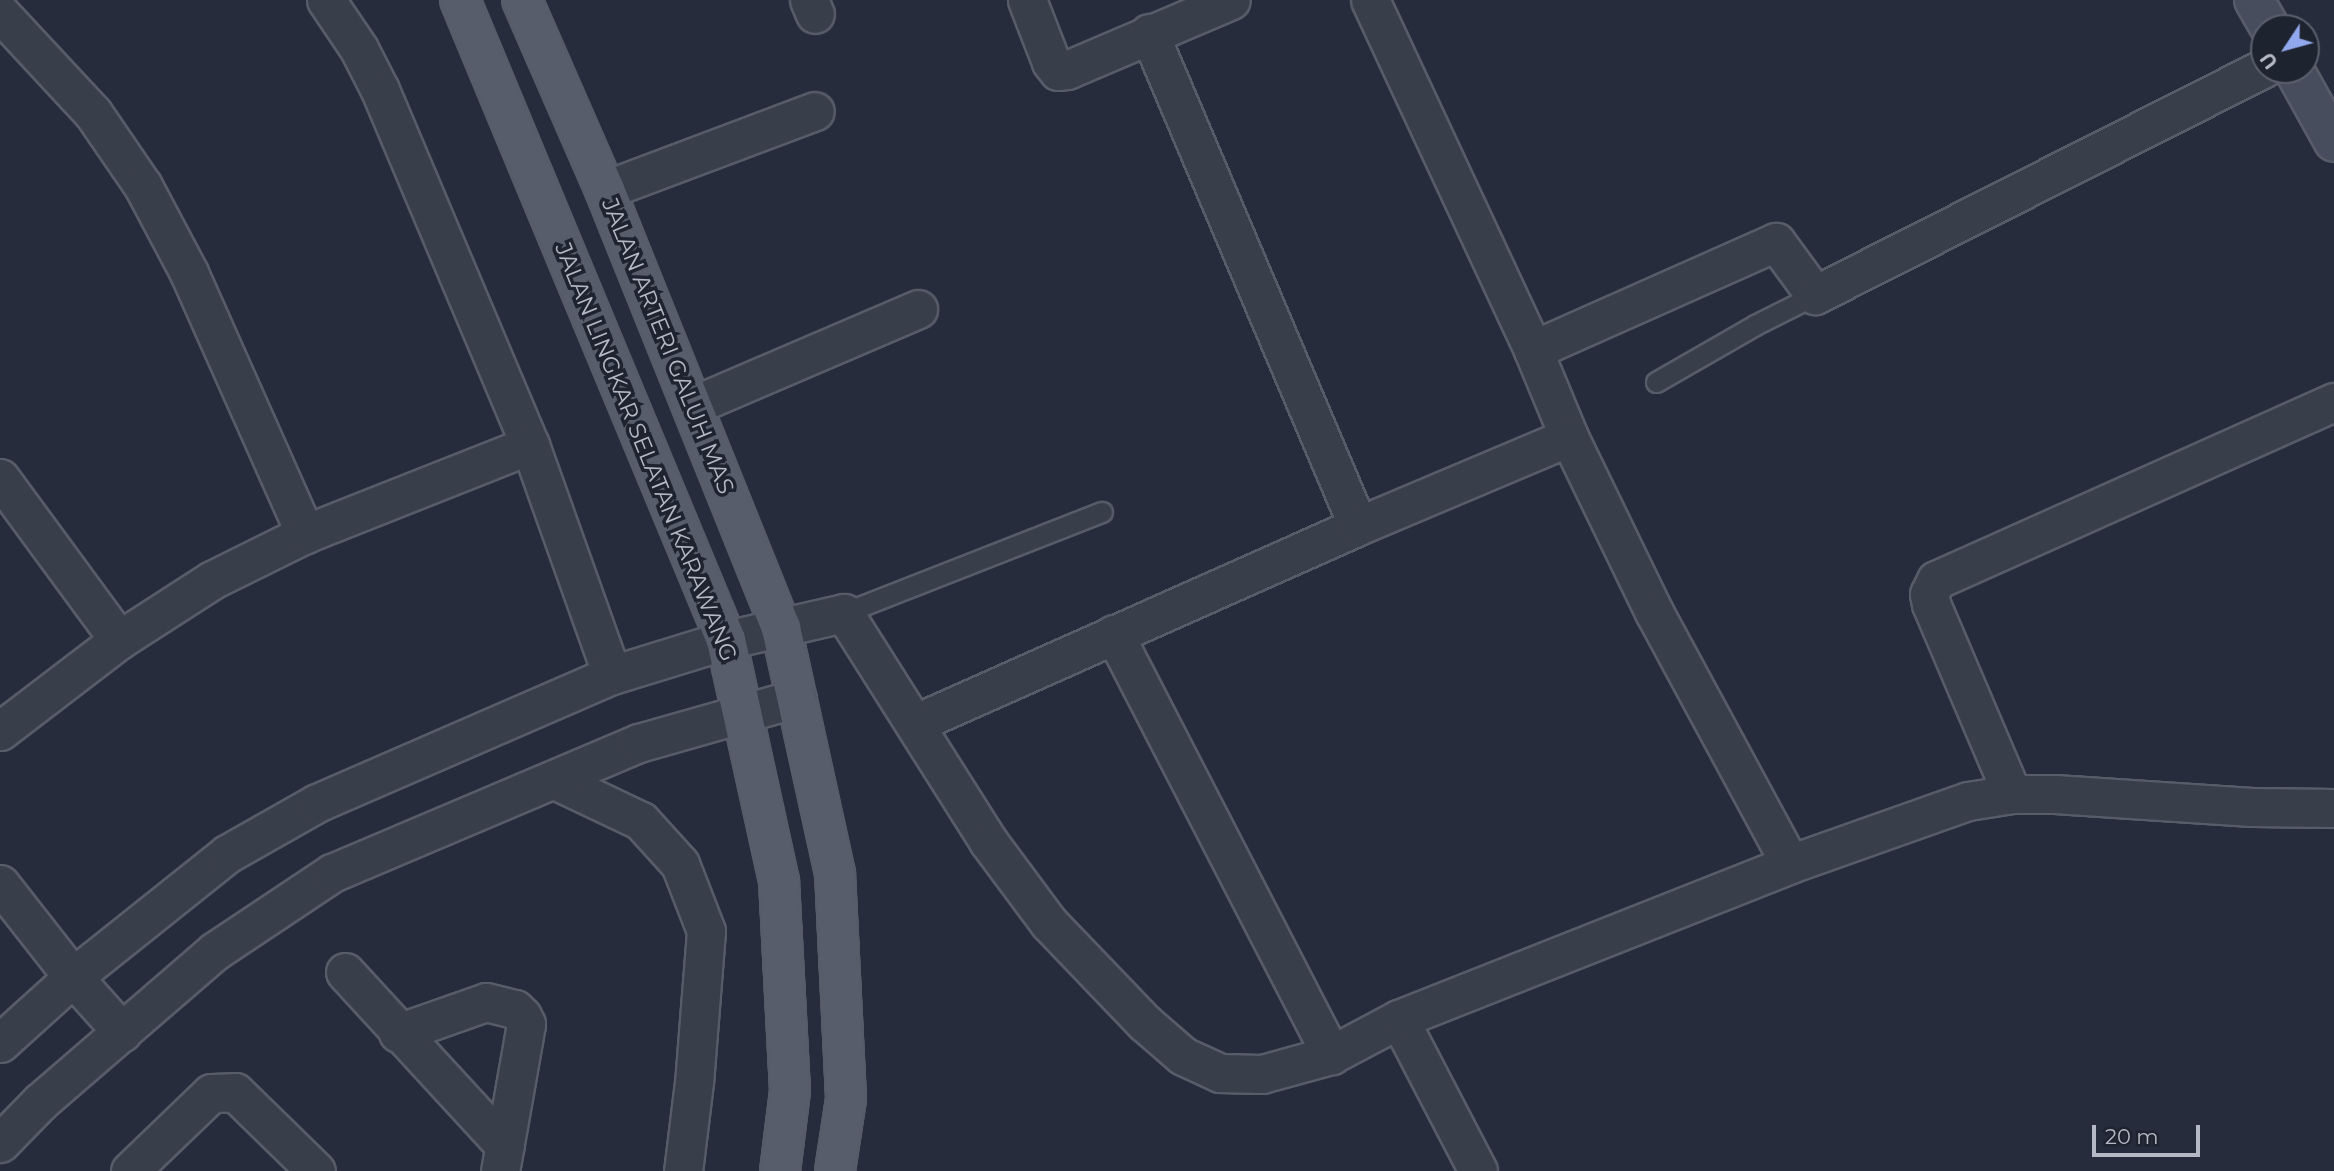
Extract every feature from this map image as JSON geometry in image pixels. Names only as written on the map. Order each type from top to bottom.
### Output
[{"type":"main road","name":"JALAN LINGKAR SELATAN KARAWANG","points":[[460,0],[726,640],[744,712],[779,881],[790,1091],[780,1171]]},
{"type":"main road","name":"JALAN ARTERI GALUH MAS","points":[[522,0],[605,190],[781,628],[797,698]]},
{"type":"main road","points":[[797,698],[835,873],[846,1099],[835,1171]]},
{"type":"street","points":[[326,0],[359,49],[380,90],[530,445],[612,675]]},
{"type":"street","points":[[1027,0],[1051,62],[1058,71],[1067,70],[1231,0]]},
{"type":"street","points":[[1370,0],[1533,350],[1569,437],[1654,612],[1790,864]]},
{"type":"street","points":[[0,13],[93,113],[143,186],[189,273],[305,534]]},
{"type":"street","points":[[1149,33],[1358,526]]},
{"type":"street","points":[[1533,350],[1776,242],[1815,295],[2250,75]]},
{"type":"street","points":[[2302,84],[2334,142]]},
{"type":"street","points":[[605,190],[815,111]]},
{"type":"street","points":[[692,406],[918,309]]},
{"type":"street","points":[[2012,794],[1931,604],[1930,594],[1936,580],[2334,402]]},
{"type":"street","points":[[916,723],[1358,526],[1569,437]]},
{"type":"street","points":[[0,731],[119,640],[212,580],[305,534],[530,445]]},
{"type":"street","points":[[0,478],[119,640]]},
{"type":"street","points":[[0,1043],[72,976],[227,854],[306,809],[446,745],[612,675],[726,640],[844,613],[916,723],[988,841],[1049,923],[1145,1023],[1183,1056],[1220,1073],[1262,1074],[1331,1055],[1399,1019],[1790,864],[1968,801],[2012,794],[2334,808]]},
{"type":"street","points":[[1114,634],[1331,1055]]},
{"type":"street","points":[[0,1143],[40,1101],[215,951],[332,873],[639,743],[797,698]]},
{"type":"street","points":[[555,780],[641,821],[680,864],[706,931],[694,1082],[683,1171]]},
{"type":"street","points":[[0,884],[72,976],[122,1032]]},
{"type":"street","points":[[345,972],[503,1159]]},
{"type":"street","points":[[398,1033],[486,1002],[515,1009],[522,1016],[526,1024],[503,1159]]},
{"type":"street","points":[[1399,1019],[1478,1171]]},
{"type":"street","points":[[130,1171],[211,1093],[235,1092],[316,1171]]},
{"type":"lane","points":[[1656,382],[1755,324],[1815,295]]},
{"type":"lane","points":[[844,613],[1102,512]]}]
